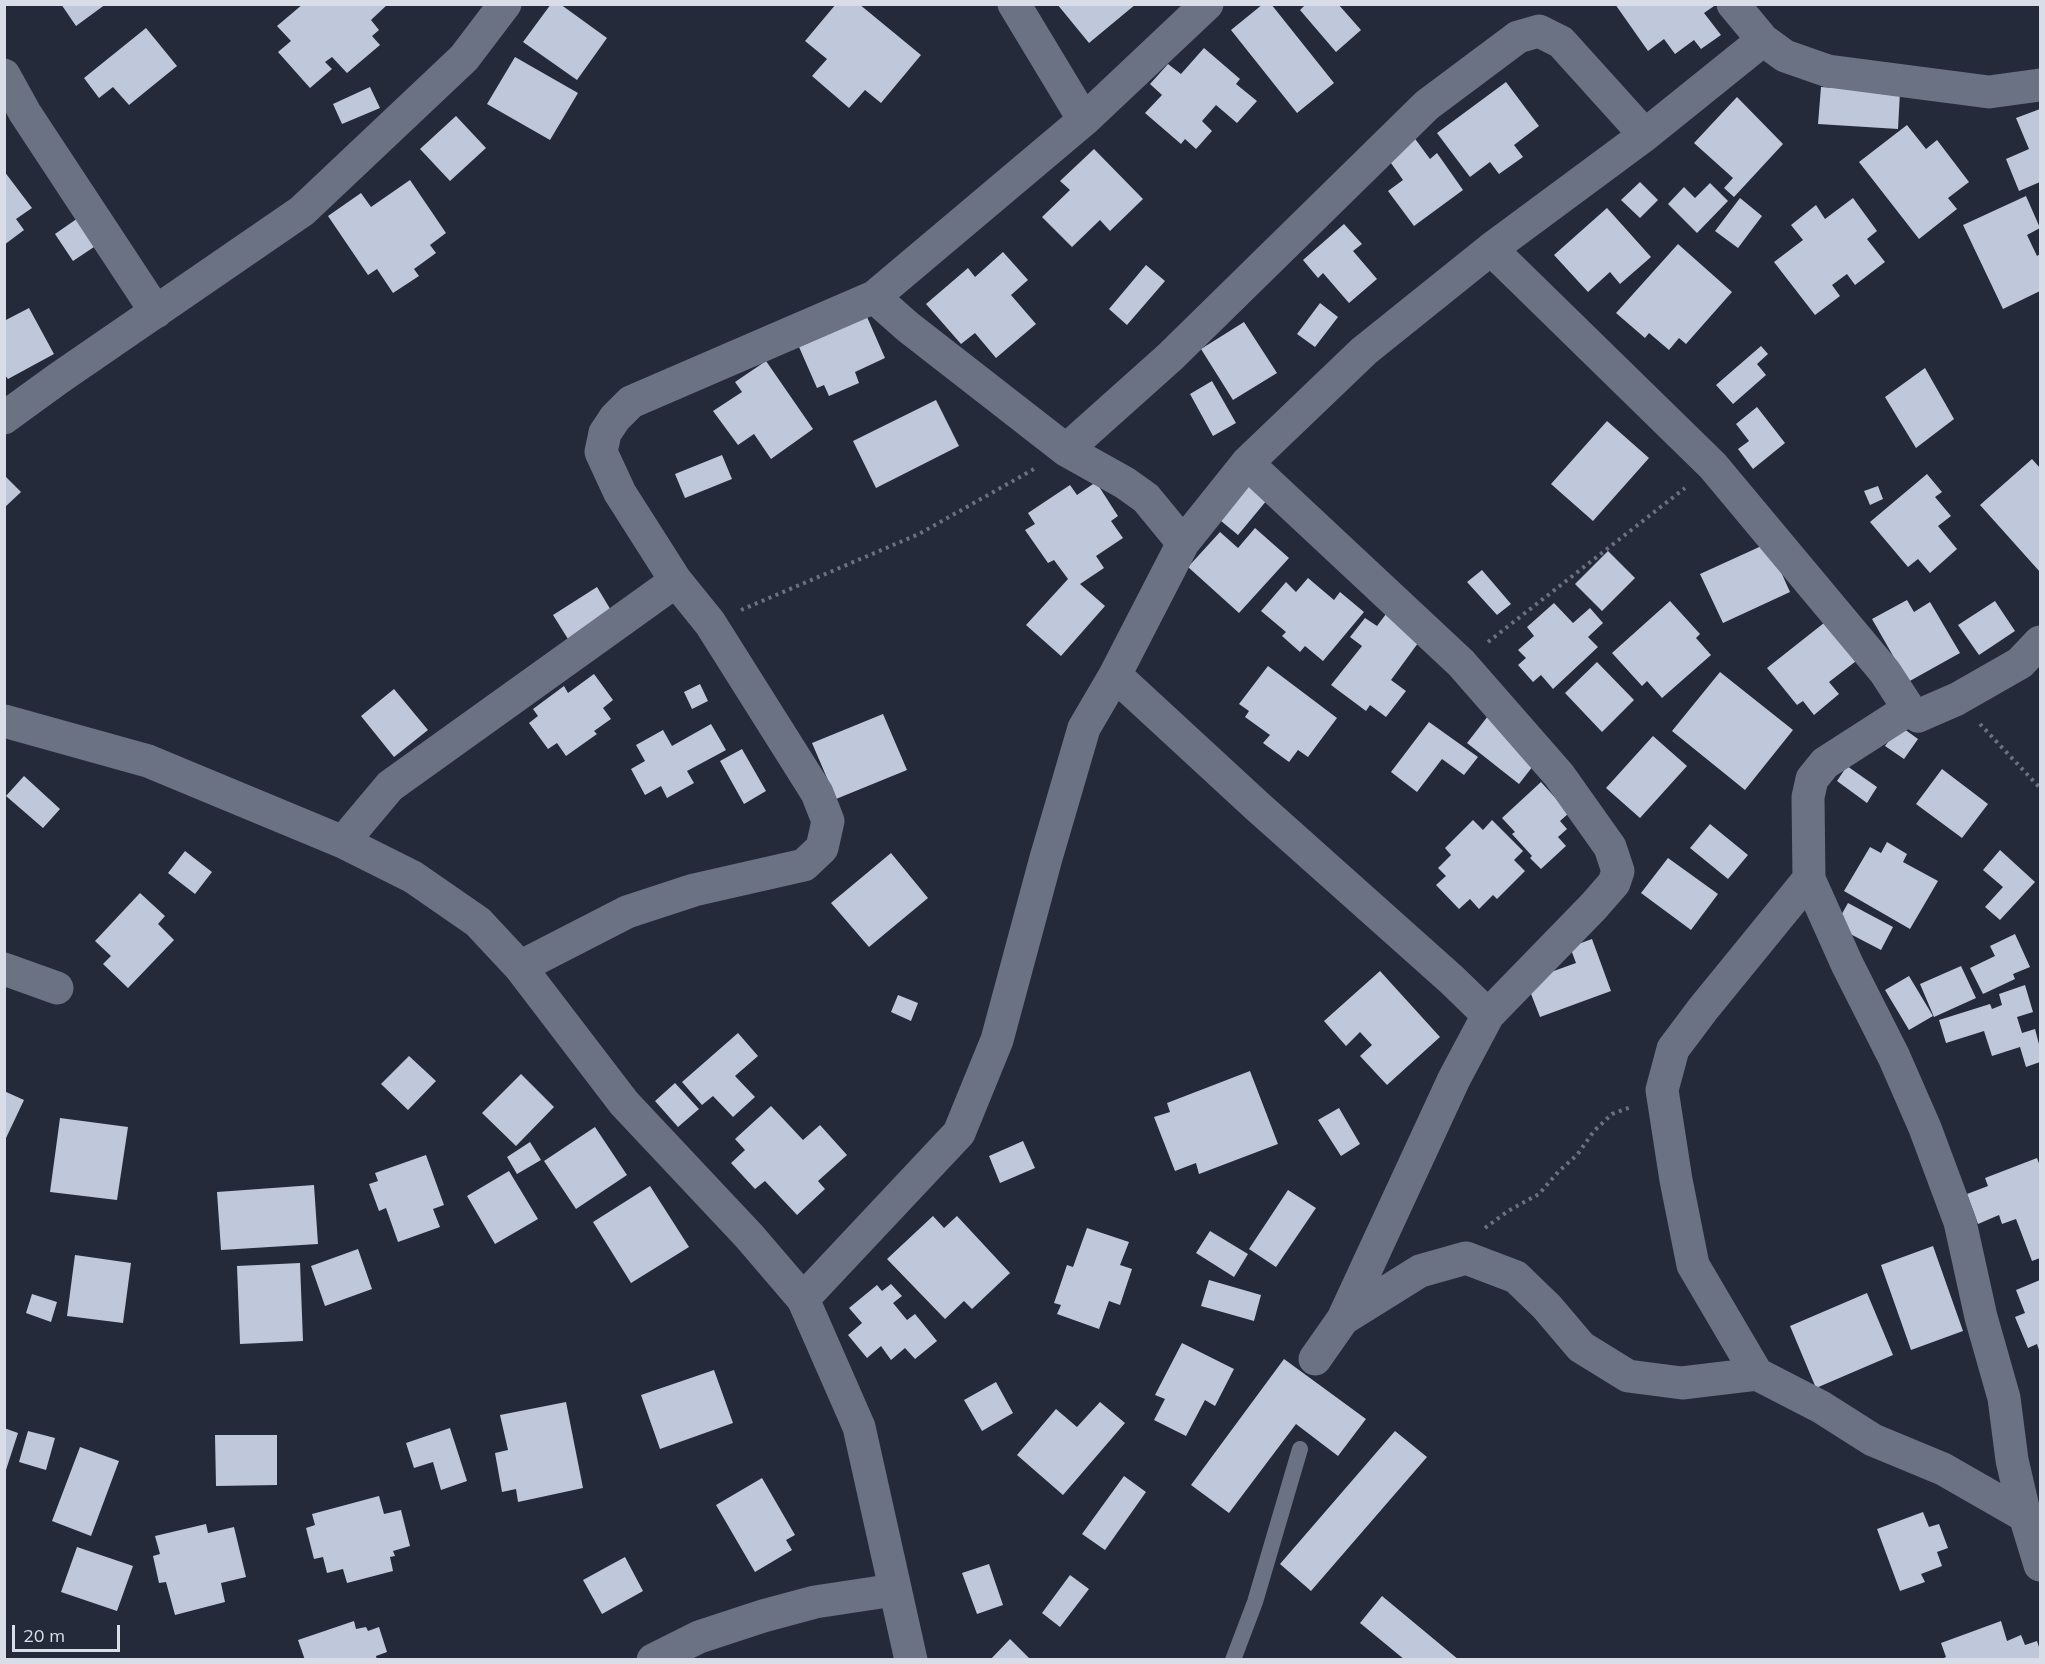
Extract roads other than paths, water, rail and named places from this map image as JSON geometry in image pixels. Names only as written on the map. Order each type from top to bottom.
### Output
[{"type":"street","points":[[4,418],[302,211],[464,58],[505,4]]},
{"type":"street","points":[[1014,4],[1084,120]]},
{"type":"street","points":[[520,967],[627,912],[694,890],[804,866],[822,848],[828,821],[817,793],[710,623],[676,580],[620,493],[601,452],[604,433],[631,402],[874,297],[1084,120],[1207,4]]},
{"type":"street","points":[[1733,4],[1763,40],[1785,56],[1828,71],[1989,92],[2040,85]]},
{"type":"street","points":[[1066,450],[1170,357],[1427,105],[1518,37],[1539,31],[1561,42],[1645,135]]},
{"type":"street","points":[[803,1299],[959,1133],[998,1040],[1046,858],[1084,728],[1115,675],[1183,543],[1247,462],[1364,351],[1491,249],[1645,135],[1763,40]]},
{"type":"street","points":[[4,75],[25,113],[156,312]]},
{"type":"street","points":[[1491,249],[1713,466],[1885,672],[1909,709],[1918,716],[1957,699],[2020,663],[2040,642]]},
{"type":"street","points":[[874,297],[908,327],[1066,450],[1125,483],[1146,498],[1183,543]]},
{"type":"street","points":[[1247,462],[1461,663],[1559,775],[1610,847],[1618,871],[1614,883],[1594,906],[1488,1015],[1449,1090],[1343,1319],[1315,1359]]},
{"type":"street","points":[[343,842],[390,786],[676,580]]},
{"type":"street","points":[[1115,675],[1257,806],[1436,965],[1488,1015]]},
{"type":"street","points":[[1909,709],[1825,764],[1812,779],[1808,797],[1809,879],[1846,964],[1894,1057],[1925,1128],[1960,1221],[1981,1317],[2004,1398],[2012,1460],[2025,1516],[2040,1565]]},
{"type":"street","points":[[4,721],[148,761],[343,842],[413,877],[478,922],[520,967],[624,1103],[749,1236],[803,1299],[859,1427],[911,1659]]},
{"type":"street","points":[[1809,879],[1673,1049],[1662,1090],[1676,1180],[1693,1265],[1757,1374],[1821,1407],[1873,1440],[1943,1469],[2025,1516]]},
{"type":"street","points":[[4,969],[57,988]]},
{"type":"street","points":[[1343,1319],[1420,1271],[1466,1258],[1516,1277],[1547,1307],[1581,1347],[1628,1376],[1682,1383],[1757,1374]]},
{"type":"street","points":[[653,1659],[699,1637],[763,1616],[815,1602],[894,1590]]},
{"type":"lane","points":[[1233,1659],[1255,1602],[1300,1449]]}]
